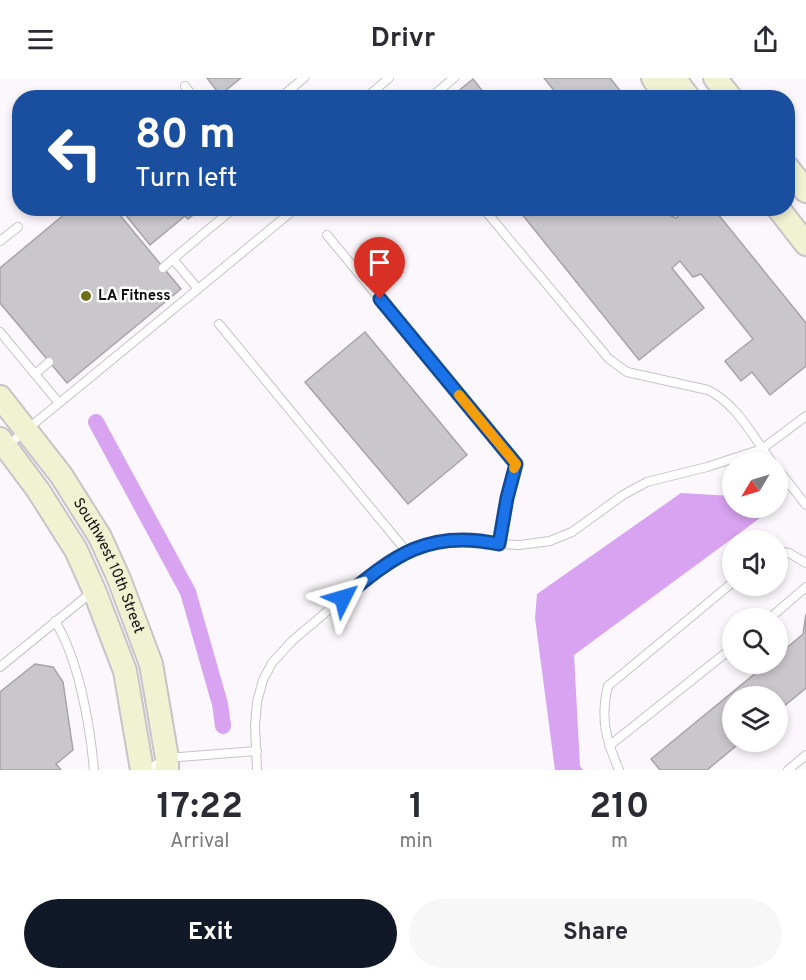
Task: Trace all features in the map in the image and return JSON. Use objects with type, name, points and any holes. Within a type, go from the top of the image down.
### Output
[{"type":"street","points":[[715,78],[725,90]]},
{"type":"street","points":[[795,177],[806,191]]},
{"type":"street","points":[[784,216],[806,244]]},
{"type":"street","name":"Southwest 10th Street","points":[[0,397],[61,475],[100,537],[119,579],[151,664],[167,764]]},
{"type":"street","name":"Southwest 10th Street","points":[[2,445],[39,490],[76,550],[94,590],[125,671],[142,770]]},
{"type":"lane","points":[[290,90],[304,78]]},
{"type":"lane","points":[[375,90],[389,78]]},
{"type":"lane","points":[[440,90],[454,78]]},
{"type":"lane","points":[[185,86],[188,90]]},
{"type":"lane","points":[[163,268],[224,216]]},
{"type":"lane","points":[[2,445],[26,430],[59,404],[198,289],[280,216]]},
{"type":"lane","points":[[490,216],[609,359],[627,372],[708,390],[720,396],[733,408],[764,452]]},
{"type":"lane","points":[[0,242],[18,227]]},
{"type":"lane","points":[[327,235],[516,464],[499,544]]},
{"type":"lane","points":[[173,259],[198,289]]},
{"type":"lane","points":[[219,324],[407,552]]},
{"type":"lane","points":[[0,332],[59,404]]},
{"type":"lane","points":[[35,374],[49,362]]},
{"type":"lane","points":[[257,770],[255,726],[257,702],[263,680],[272,663],[292,641],[377,569],[407,552],[452,539],[475,539],[520,545],[550,541],[572,532],[623,495],[647,482],[707,467],[762,449],[806,416]]},
{"type":"lane","points":[[788,482],[806,504]]},
{"type":"lane","points":[[788,553],[806,563]]},
{"type":"lane","points":[[782,608],[806,587]]},
{"type":"lane","points":[[0,667],[94,590]]},
{"type":"lane","points":[[620,770],[609,746],[603,707],[608,686],[722,591]]},
{"type":"lane","points":[[55,621],[62,633],[79,680],[94,770]]},
{"type":"lane","points":[[609,746],[722,656]]},
{"type":"lane","points":[[147,770],[167,764],[257,751]]},
{"type":"lane","points":[[788,770],[806,755]]},
{"type":"shaded area","points":[[681,493],[722,495],[722,518],[760,518],[744,530],[722,530],[722,546],[574,655],[580,766],[583,770],[555,770],[535,618],[537,594]]},
{"type":"building","points":[[207,78],[241,78],[226,90],[216,90]]},
{"type":"building","points":[[544,78],[610,78],[620,90],[554,90]]},
{"type":"building","points":[[473,79],[482,90],[460,90]]},
{"type":"building","name":"LA Fitness","points":[[62,216],[121,216],[181,289],[67,383],[0,303],[0,268]]},
{"type":"building","points":[[126,216],[185,216],[150,245]]},
{"type":"building","points":[[523,216],[672,216],[676,218],[678,216],[719,216],[806,323],[806,366],[770,395],[752,372],[741,381],[725,361],[753,339],[701,274],[693,277],[680,261],[672,268],[704,308],[639,360]]},
{"type":"building","points":[[365,332],[467,455],[408,504],[305,382]]},
{"type":"building","points":[[806,614],[806,688],[788,703],[788,686],[740,686],[755,674],[788,674],[788,647],[803,634]]},
{"type":"building","points":[[35,664],[53,667],[63,682],[73,750],[56,764],[61,770],[0,770],[0,692]]},
{"type":"building","points":[[722,701],[722,752],[729,752],[707,770],[660,770],[651,759]]},
{"type":"waterway","points":[[96,422],[188,592],[220,704],[223,726]]},
{"type":"slow traffic","points":[[459,395],[516,464],[514,468]]},
{"type":"place","name":"LA Fitness","points":[[86,296]]},
{"type":"route","points":[[343,598],[377,569],[407,552],[428,544],[452,539],[475,539],[499,544],[516,464],[380,299]]}]
